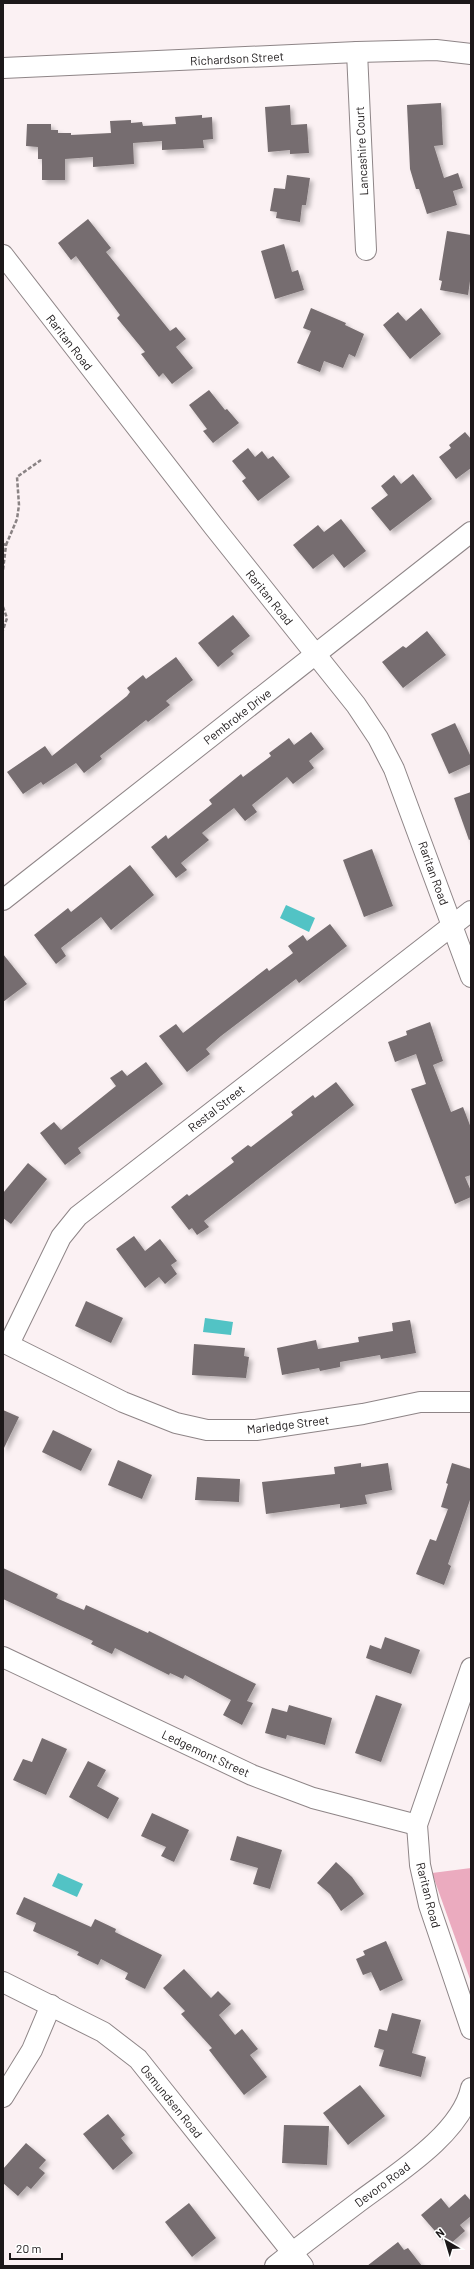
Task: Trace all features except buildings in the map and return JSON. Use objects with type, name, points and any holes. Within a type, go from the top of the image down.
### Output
[{"type":"street","name":"Richardson Street","points":[[3,68],[357,52],[436,50],[471,54]]},
{"type":"street","name":"Lancashire Court","points":[[357,52],[366,250]]},
{"type":"street","name":"Raritan Road","points":[[3,255],[209,522],[317,654],[356,705],[378,738],[394,769],[471,977]]},
{"type":"street","name":"Pembroke Drive","points":[[3,900],[471,532]]},
{"type":"street","name":"Restal Street","points":[[6,1343],[61,1237],[78,1216],[471,911]]},
{"type":"street","name":"Marledge Street","points":[[6,1343],[123,1402],[176,1423],[207,1430],[256,1430],[355,1415],[420,1402],[471,1402]]},
{"type":"street","name":"Ledgemont Street","points":[[3,1657],[252,1775],[313,1798],[417,1825]]},
{"type":"street","name":"Raritan Road","points":[[471,1668],[417,1825],[420,1865],[429,1905],[471,2029]]},
{"type":"street","name":"Osmundsen Road","points":[[3,1982],[52,2005],[103,2032],[121,2044],[138,2059],[297,2259]]},
{"type":"street","points":[[3,2097],[32,2050],[52,2005]]},
{"type":"street","name":"Devoro Road","points":[[275,2266],[297,2259],[418,2156],[448,2128],[469,2096],[471,2088]]},
{"type":"path","points":[[3,570],[5,544],[18,512],[16,477],[42,460]]},
{"type":"path","points":[[3,607],[7,618],[3,630]]},
{"type":"shaded area","points":[[471,1868],[471,1982],[432,1873]]},
{"type":"water","points":[[286,905],[315,918],[309,932],[280,918]]},
{"type":"water","points":[[205,1318],[233,1322],[231,1335],[203,1332]]},
{"type":"water","points":[[58,1873],[83,1884],[77,1897],[52,1886]]}]
